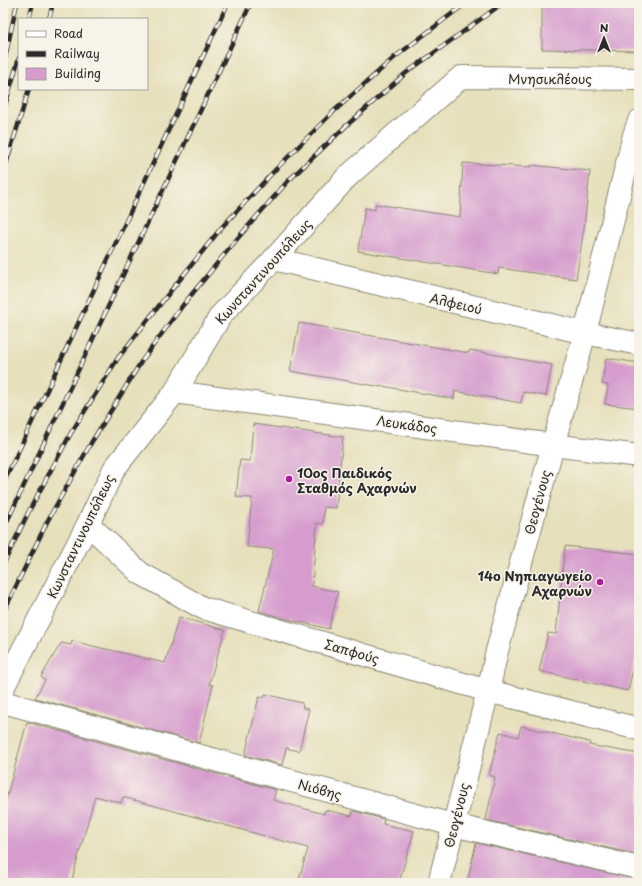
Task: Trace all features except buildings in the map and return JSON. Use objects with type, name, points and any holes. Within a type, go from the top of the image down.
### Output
[{"type":"street","name":"Μνησικλέους","points":[[461,77],[639,79]]},
{"type":"street","name":"Κωνσταντινουπόλεως","points":[[3,688],[88,524],[114,469],[175,392],[221,314],[274,259],[347,177],[461,77]]},
{"type":"street","name":"Θεογένους","points":[[439,883],[499,643],[585,333],[634,135],[639,121]]},
{"type":"street","name":"Αλφειού","points":[[274,259],[585,333],[639,344]]},
{"type":"street","name":"Λευκάδος","points":[[175,392],[639,456]]},
{"type":"street","name":"Σαπφούς","points":[[88,524],[140,572],[203,608],[488,691],[639,728]]},
{"type":"street","name":"Νιόβης","points":[[3,702],[454,825],[639,868]]},
{"type":"railway","points":[[3,67],[17,3]]},
{"type":"railway","points":[[29,18],[33,3]]},
{"type":"railway","points":[[49,18],[53,3]]},
{"type":"railway","points":[[3,484],[228,3]]},
{"type":"railway","points":[[3,530],[251,3]]},
{"type":"railway","points":[[3,565],[29,511],[71,433],[118,358],[222,227],[276,169],[333,112],[395,57],[466,3]]},
{"type":"railway","points":[[3,613],[48,520],[91,443],[141,362],[183,305],[237,239],[288,181],[346,126],[406,73],[503,3]]},
{"type":"railway","points":[[3,112],[18,61]]},
{"type":"railway","points":[[3,174],[29,90]]},
{"type":"place","name":"10ος Παιδικός Σταθμός Αχαρνών","points":[[289,479]]},
{"type":"place","name":"14ο Νηπιαγωγείο Αχαρνών","points":[[600,582]]}]
